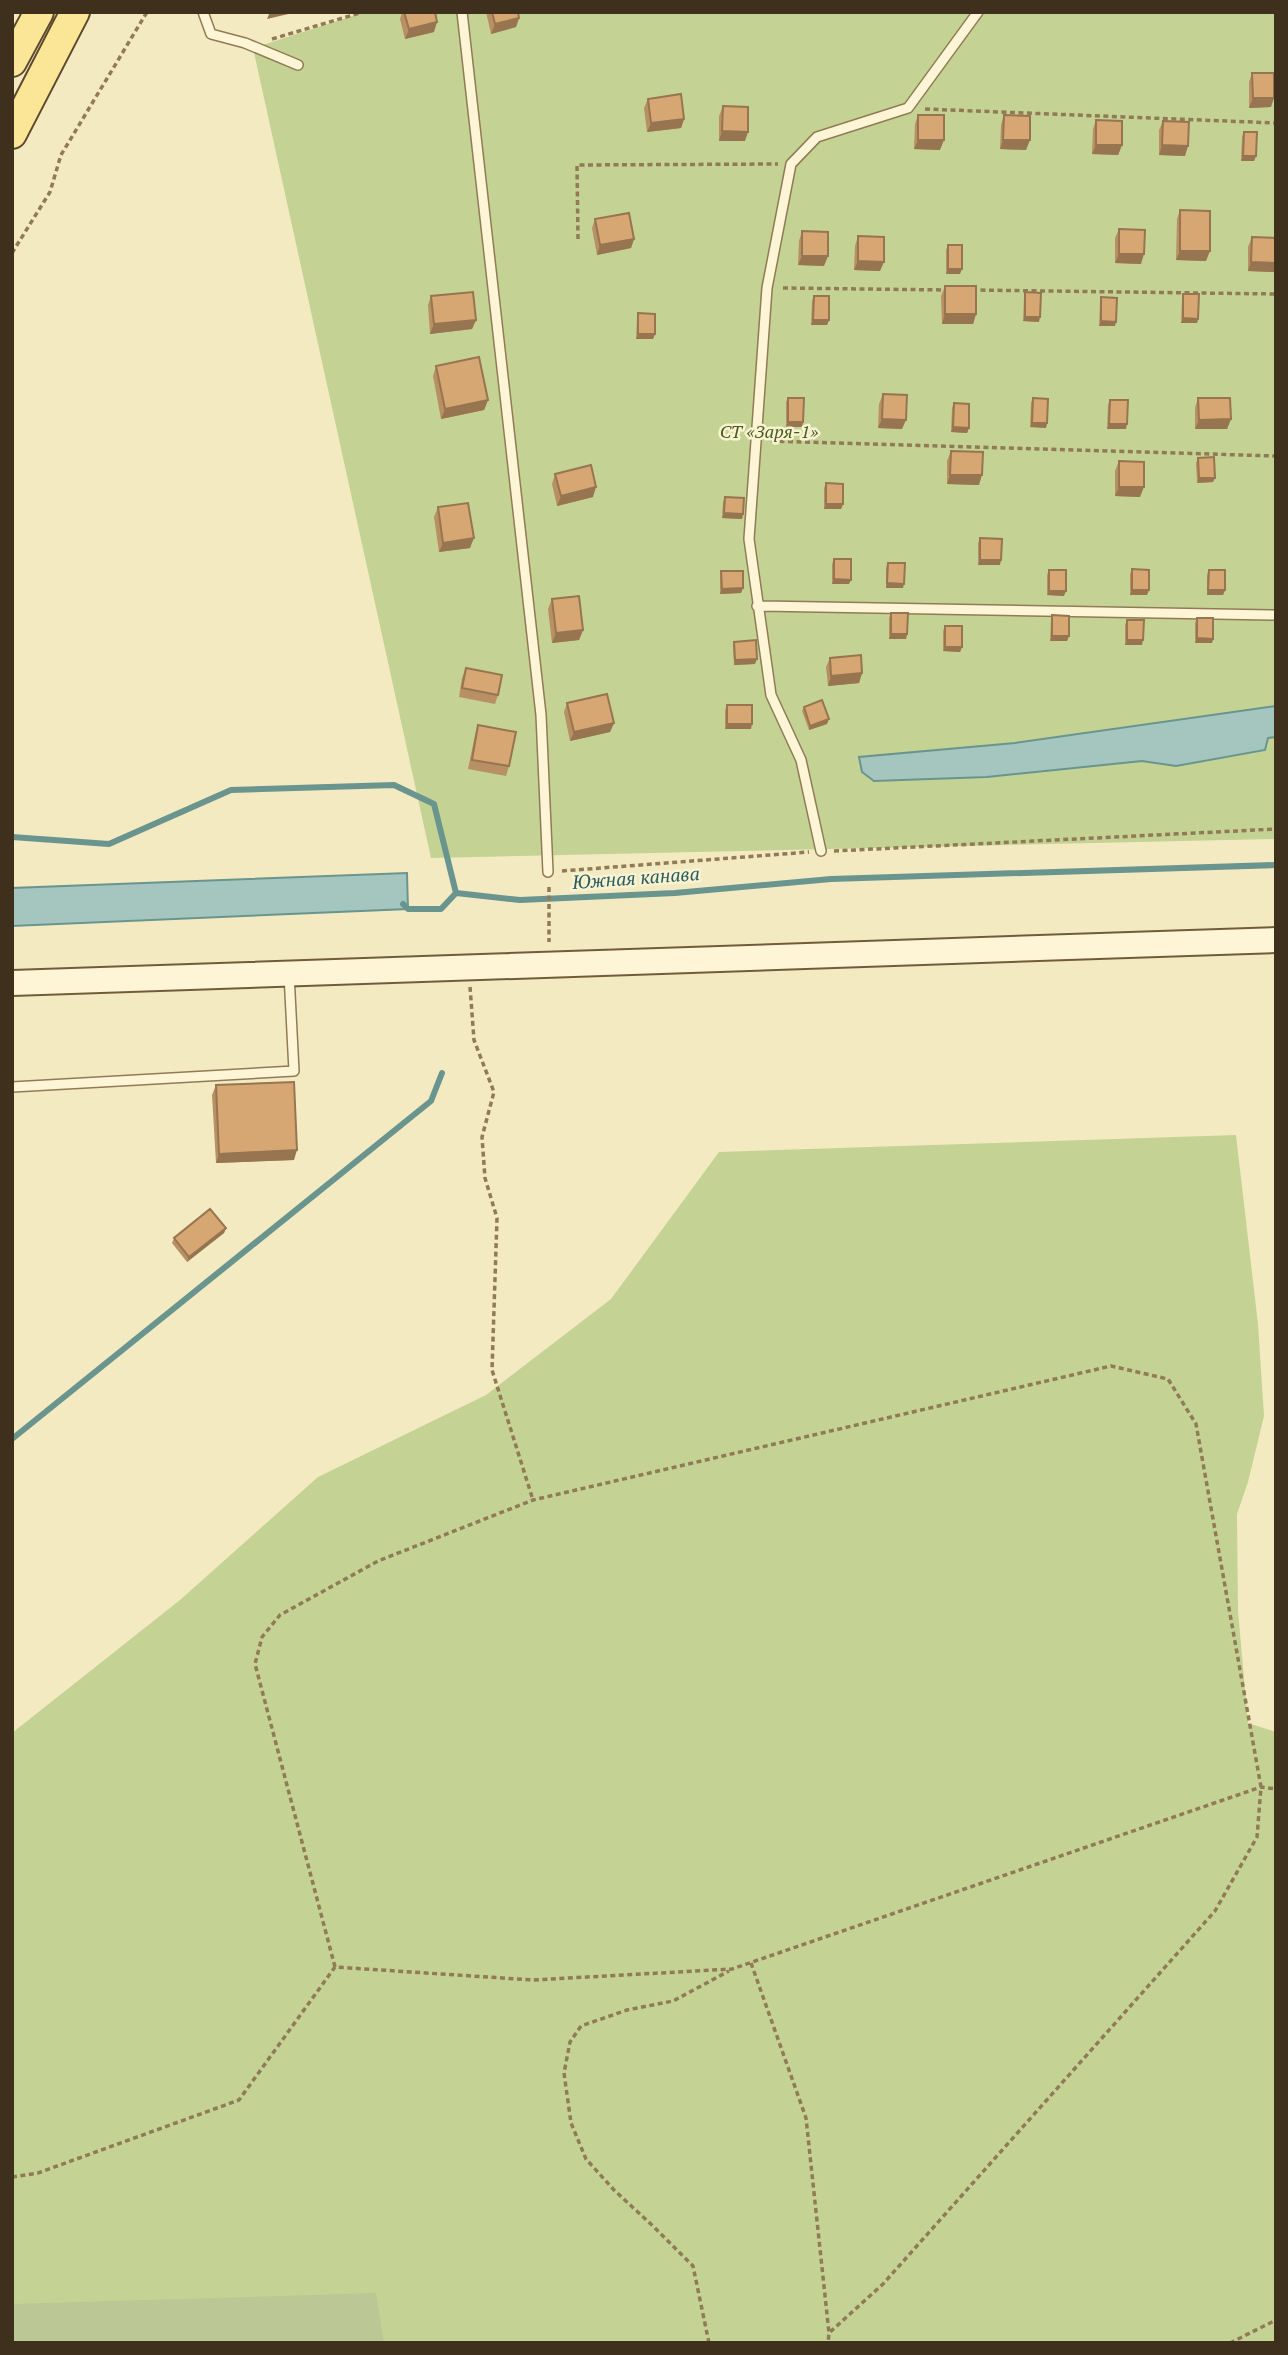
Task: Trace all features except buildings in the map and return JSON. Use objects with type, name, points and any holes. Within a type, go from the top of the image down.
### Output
[{"type":"main road","points":[[12,62],[39,12]]},
{"type":"main road","points":[[12,134],[75,12]]},
{"type":"main road","points":[[12,983],[1276,940]]},
{"type":"lane","points":[[202,12],[211,34],[250,45],[298,65]]},
{"type":"lane","points":[[462,12],[541,715],[548,872]]},
{"type":"lane","points":[[821,851],[801,760],[771,695],[749,539],[767,288],[791,164],[817,137],[908,108],[978,12]]},
{"type":"lane","points":[[757,606],[1276,615]]},
{"type":"lane","points":[[12,1087],[294,1071],[289,973]]},
{"type":"path","points":[[12,253],[50,192],[61,156],[147,12]]},
{"type":"path","points":[[250,45],[363,12]]},
{"type":"path","points":[[908,108],[1276,123]]},
{"type":"path","points":[[578,239],[577,165],[791,164]]},
{"type":"path","points":[[767,288],[1276,294]]},
{"type":"path","points":[[755,440],[1276,456]]},
{"type":"path","points":[[549,921],[548,872],[821,851],[1276,829]]},
{"type":"path","points":[[469,985],[474,1040],[494,1093],[482,1137],[485,1178],[497,1218],[492,1370],[533,1500]]},
{"type":"path","points":[[335,1967],[255,1664],[262,1637],[280,1615],[378,1561],[533,1500],[1111,1366],[1167,1379],[1196,1424],[1261,1787],[1257,1837],[1215,1911],[883,2284],[830,2333]]},
{"type":"path","points":[[709,2343],[693,2266],[614,2190],[586,2159],[571,2123],[564,2073],[570,2042],[581,2026],[627,2010],[673,2001],[732,1969],[1261,1787],[1276,1789]]},
{"type":"path","points":[[751,1963],[806,2118],[830,2333],[828,2343]]},
{"type":"path","points":[[335,1967],[533,1980],[732,1969]]},
{"type":"path","points":[[12,2176],[38,2173],[239,2100],[335,1967]]},
{"type":"path","points":[[1230,2343],[1276,2320]]},
{"type":"green space","name":"СТ «Заря-1»","points":[[365,12],[1276,12],[1276,839],[431,858],[253,48]]},
{"type":"green space","points":[[1236,1135],[1258,1324],[1264,1416],[1248,1482],[1237,1514],[1238,1611],[1248,1723],[1276,1732],[1276,2343],[12,2343],[12,1733],[180,1600],[318,1477],[486,1395],[611,1299],[719,1152]]},
{"type":"green space","points":[[376,2293],[384,2343],[12,2343],[12,2304]]},
{"type":"water","points":[[1276,706],[1276,737],[1268,738],[1265,750],[1176,766],[1142,761],[987,777],[874,781],[862,772],[859,757],[1015,743]]},
{"type":"water","points":[[407,873],[408,909],[12,926],[12,888]]},
{"type":"waterway","points":[[12,837],[109,844],[231,790],[394,785],[434,804],[456,893]]},
{"type":"waterway","name":"Южная канава","points":[[403,904],[408,909],[441,909],[456,893],[520,900],[675,893],[831,879],[1276,865]]},
{"type":"waterway","points":[[12,1439],[431,1101],[442,1073]]}]
